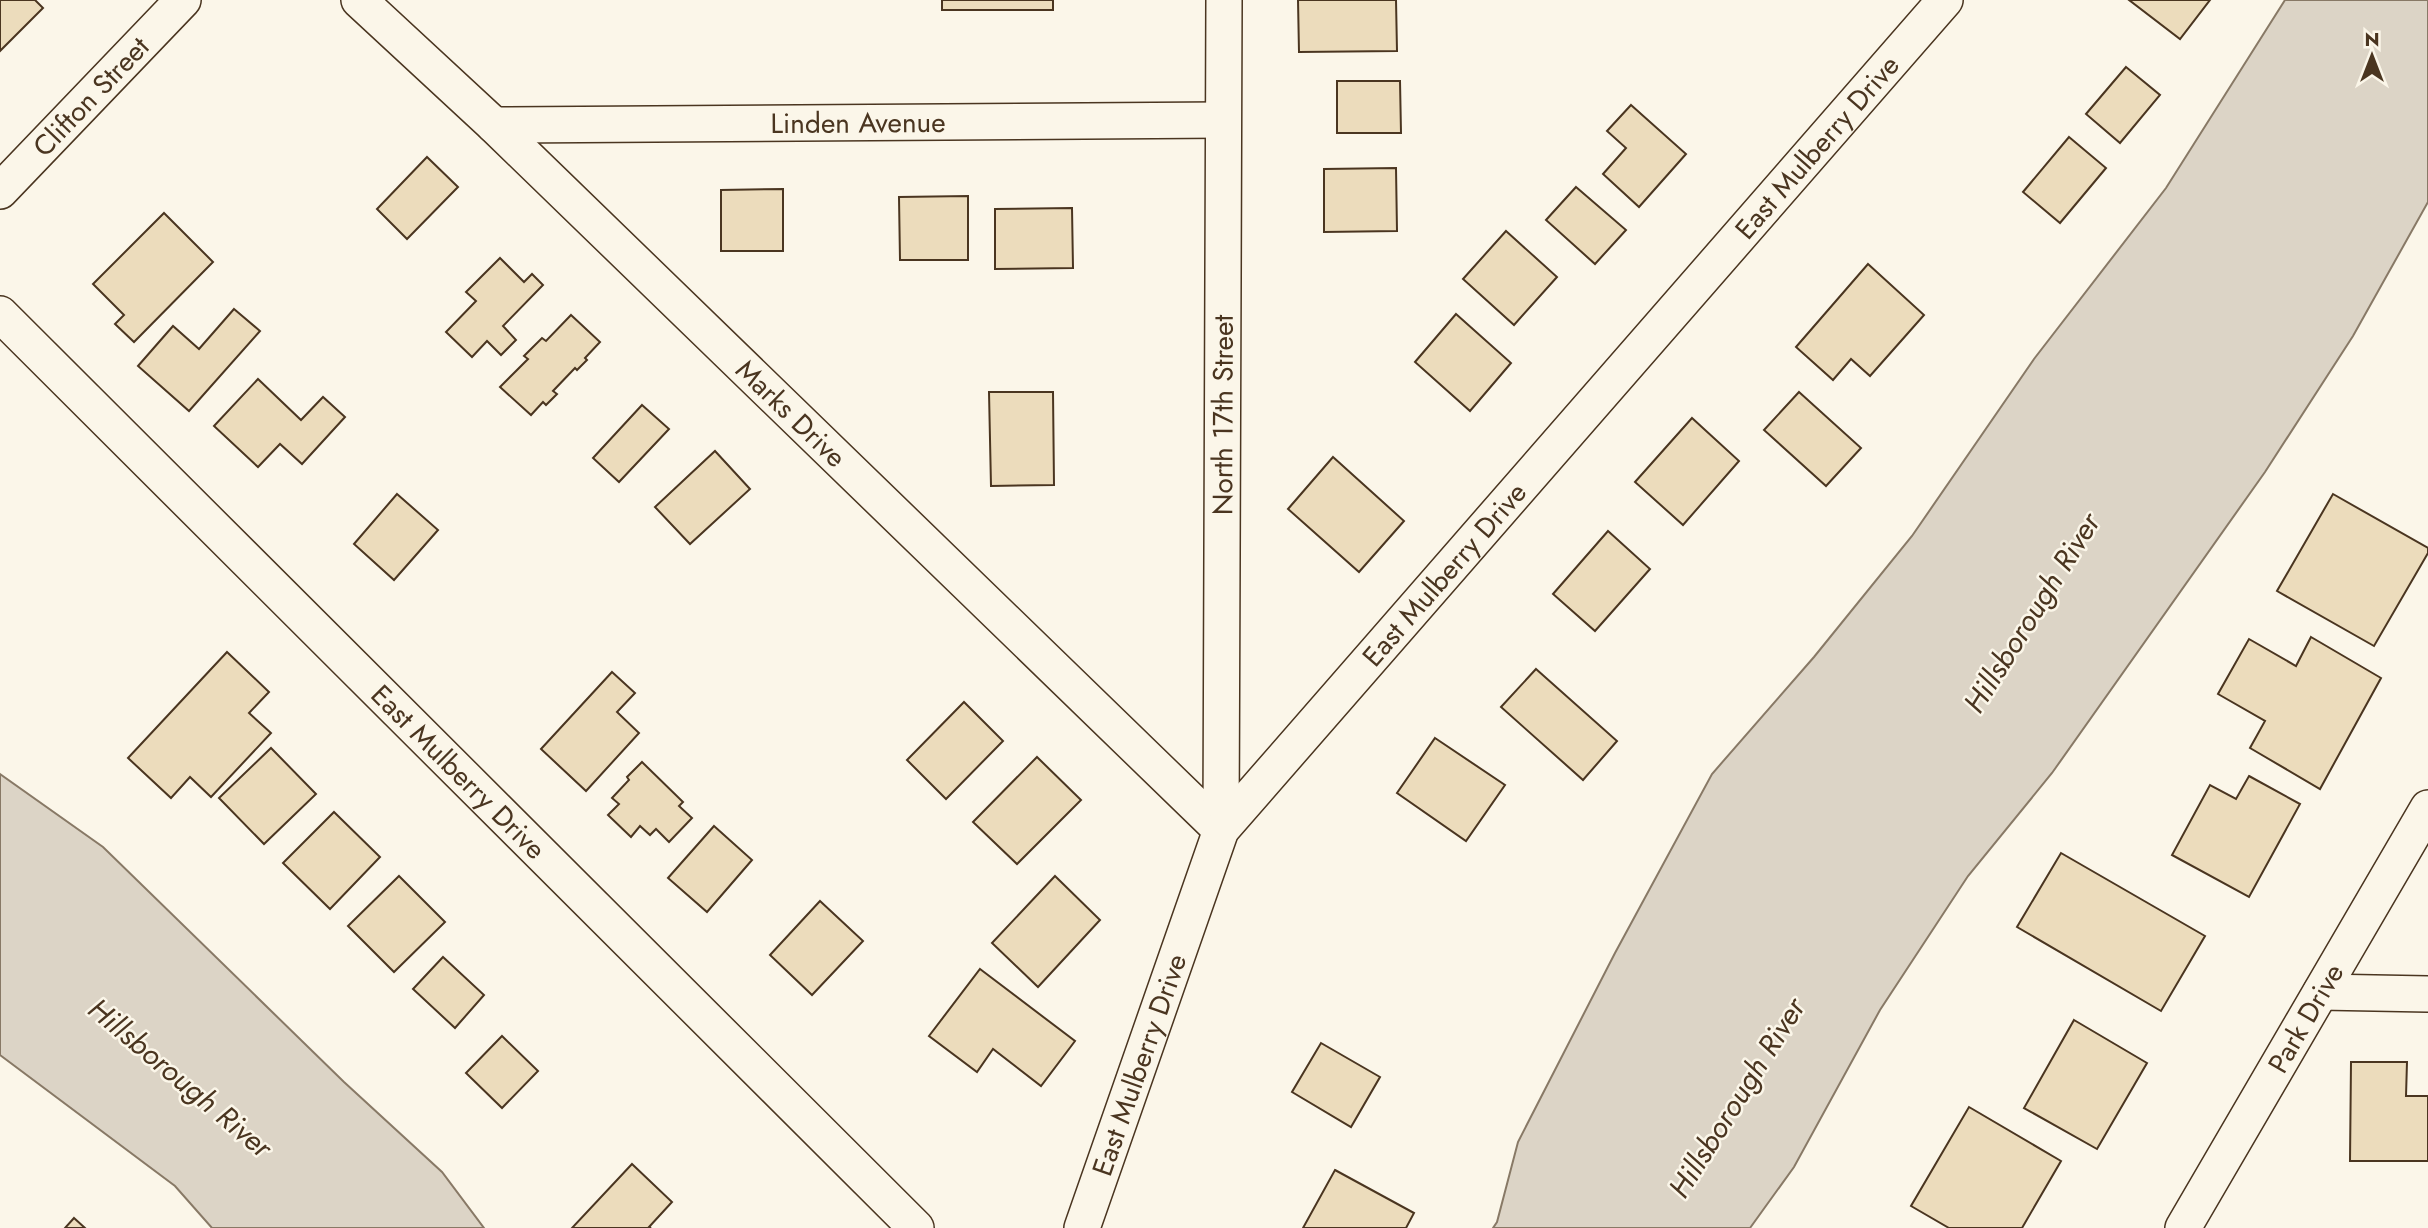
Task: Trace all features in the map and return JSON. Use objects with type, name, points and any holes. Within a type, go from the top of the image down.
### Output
[{"type":"street","name":"Clifton Street","points":[[0,191],[183,0]]},
{"type":"street","name":"Marks Drive","points":[[359,0],[494,125],[1222,830]]},
{"type":"street","name":"North 17th Street","points":[[1222,830],[1224,0]]},
{"type":"street","name":"East Mulberry Drive","points":[[1082,1228],[1222,830],[1945,0]]},
{"type":"street","name":"Linden Avenue","points":[[494,125],[1223,120]]},
{"type":"street","name":"East Mulberry Drive","points":[[0,313],[916,1228]]},
{"type":"street","name":"Park Drive","points":[[2183,1228],[2428,808]]},
{"type":"street","points":[[2321,992],[2428,995]]},
{"type":"water","name":"Hillsborough River","points":[[2285,0],[2428,0],[2428,202],[2353,336],[2265,472],[2052,773],[1968,876],[1880,1010],[1794,1167],[1750,1228],[1493,1228],[1497,1222],[1518,1142],[1615,953],[1712,774],[1814,657],[1912,536],[2034,359],[2166,188]]},
{"type":"water","name":"Hillsborough River","points":[[0,774],[103,847],[344,1082],[442,1172],[484,1228],[212,1228],[175,1186],[0,1055]]},
{"type":"building","points":[[0,0],[35,0],[43,8],[0,51]]},
{"type":"building","points":[[942,0],[1053,0],[1053,10],[942,10]]},
{"type":"building","points":[[1298,0],[1396,0],[1397,51],[1299,52]]},
{"type":"building","points":[[2129,0],[2210,0],[2180,39]]},
{"type":"building","points":[[2126,67],[2160,95],[2120,143],[2086,114]]},
{"type":"building","points":[[1337,81],[1400,81],[1401,133],[1337,133]]},
{"type":"building","points":[[1631,105],[1686,154],[1639,207],[1603,174],[1626,148],[1607,131]]},
{"type":"building","points":[[2069,137],[2106,168],[2060,223],[2023,192]]},
{"type":"building","points":[[427,157],[458,187],[407,239],[377,209]]},
{"type":"building","points":[[1396,168],[1397,231],[1324,232],[1324,169]]},
{"type":"building","points":[[1576,187],[1626,230],[1595,264],[1546,220]]},
{"type":"building","points":[[783,189],[783,251],[721,251],[721,190]]},
{"type":"building","points":[[968,196],[968,260],[900,260],[899,197]]},
{"type":"building","points":[[1072,208],[1073,268],[995,269],[995,209]]},
{"type":"building","points":[[164,213],[213,262],[134,342],[115,324],[124,315],[93,284]]},
{"type":"building","points":[[1506,231],[1557,277],[1514,325],[1463,279]]},
{"type":"building","points":[[500,258],[524,282],[532,274],[543,285],[503,326],[516,340],[501,355],[487,341],[472,357],[446,332],[476,301],[466,292]]},
{"type":"building","points":[[1868,264],[1924,315],[1870,376],[1851,359],[1833,380],[1796,347]]},
{"type":"building","points":[[234,309],[260,331],[189,411],[138,366],[173,326],[199,349]]},
{"type":"building","points":[[1456,314],[1511,363],[1470,411],[1415,362]]},
{"type":"building","points":[[571,315],[600,342],[585,358],[587,360],[577,370],[575,368],[553,391],[557,394],[546,405],[543,402],[531,415],[500,387],[528,359],[524,356],[542,338],[546,341]]},
{"type":"building","points":[[258,379],[301,420],[323,397],[345,417],[302,464],[280,444],[258,467],[214,426]]},
{"type":"building","points":[[989,392],[1053,392],[1054,485],[991,486]]},
{"type":"building","points":[[1799,392],[1861,448],[1826,486],[1764,430]]},
{"type":"building","points":[[642,405],[669,429],[619,482],[593,458]]},
{"type":"building","points":[[1692,418],[1739,461],[1683,525],[1635,482]]},
{"type":"building","points":[[715,451],[750,489],[690,544],[655,507]]},
{"type":"building","points":[[1333,457],[1404,521],[1359,572],[1288,509]]},
{"type":"building","points":[[397,494],[438,530],[394,580],[354,544]]},
{"type":"building","points":[[2333,494],[2428,548],[2428,553],[2374,646],[2277,591]]},
{"type":"building","points":[[1608,531],[1650,569],[1595,631],[1553,594]]},
{"type":"building","points":[[2311,637],[2381,678],[2320,789],[2250,748],[2265,721],[2218,694],[2249,639],[2296,666]]},
{"type":"building","points":[[227,652],[269,692],[249,713],[271,733],[211,797],[190,777],[171,798],[128,758]]},
{"type":"building","points":[[1536,669],[1617,741],[1583,780],[1501,707]]},
{"type":"building","points":[[612,672],[635,693],[617,712],[639,733],[586,791],[541,749]]},
{"type":"building","points":[[964,702],[1003,741],[946,799],[907,760]]},
{"type":"building","points":[[1435,738],[1505,785],[1466,841],[1397,793]]},
{"type":"building","points":[[271,748],[316,794],[264,844],[219,798]]},
{"type":"building","points":[[1037,757],[1081,800],[1017,864],[973,822]]},
{"type":"building","points":[[642,762],[683,802],[679,806],[692,818],[669,842],[656,829],[650,835],[640,826],[631,837],[608,815],[619,804],[612,798]]},
{"type":"building","points":[[2249,776],[2300,804],[2249,897],[2172,855],[2210,785],[2236,799]]},
{"type":"building","points":[[334,812],[380,857],[330,909],[283,863]]},
{"type":"building","points":[[714,826],[752,860],[707,912],[668,878]]},
{"type":"building","points":[[2061,853],[2205,936],[2161,1011],[2017,927]]},
{"type":"building","points":[[399,876],[445,922],[394,972],[348,926]]},
{"type":"building","points":[[1055,876],[1100,920],[1038,987],[992,943]]},
{"type":"building","points":[[820,901],[863,941],[812,995],[770,955]]},
{"type":"building","points":[[443,957],[484,995],[455,1028],[413,989]]},
{"type":"building","points":[[980,969],[1075,1041],[1041,1086],[993,1049],[977,1072],[929,1036]]},
{"type":"building","points":[[2074,1020],[2147,1063],[2097,1149],[2024,1108]]},
{"type":"building","points":[[502,1036],[538,1071],[502,1108],[466,1073]]},
{"type":"building","points":[[1321,1043],[1380,1077],[1351,1127],[1292,1092]]},
{"type":"building","points":[[2351,1062],[2407,1062],[2406,1096],[2428,1096],[2428,1161],[2350,1161]]},
{"type":"building","points":[[1969,1107],[2061,1161],[2022,1228],[1949,1228],[1911,1206]]},
{"type":"building","points":[[632,1164],[672,1202],[649,1227],[651,1228],[572,1228]]},
{"type":"building","points":[[1335,1170],[1414,1213],[1406,1228],[1303,1228]]},
{"type":"building","points":[[74,1218],[85,1228],[65,1228]]}]
